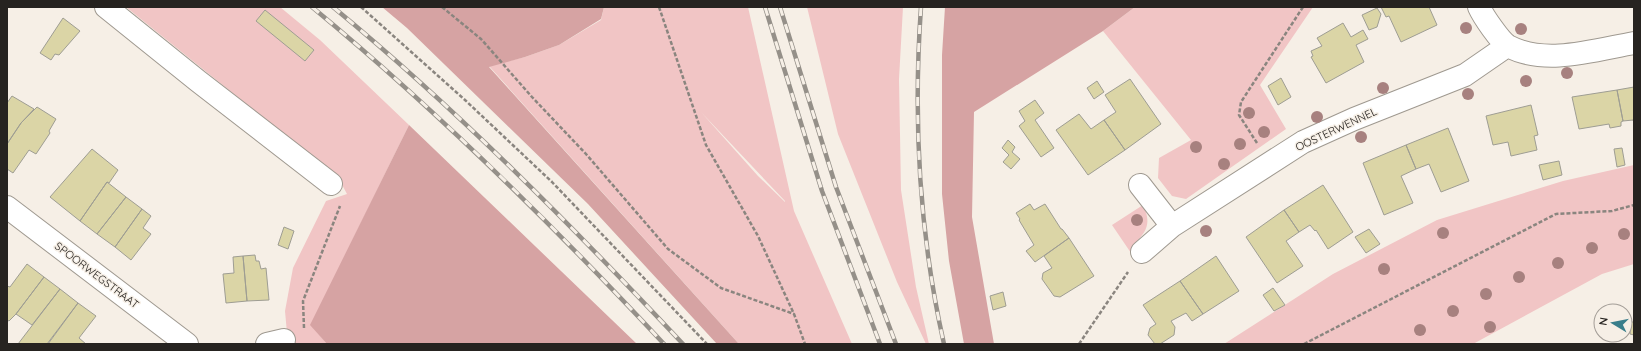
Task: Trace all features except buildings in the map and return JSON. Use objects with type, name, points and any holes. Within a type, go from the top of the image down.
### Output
[{"type":"street","points":[[106,7],[198,81],[331,184]]},
{"type":"street","points":[[1479,7],[1484,17],[1507,46],[1531,54],[1558,56],[1634,43]]},
{"type":"street","name":"OOSTERWENNEL","points":[[1142,252],[1172,226],[1303,142],[1354,119],[1465,75],[1507,46]]},
{"type":"street","points":[[1140,185],[1172,226]]},
{"type":"street","name":"SPOORWEGSTRAAT","points":[[7,207],[187,344]]},
{"type":"path","points":[[361,7],[465,100],[552,182],[707,344]]},
{"type":"path","points":[[442,7],[481,39],[532,97],[586,154],[668,249],[721,288],[794,314]]},
{"type":"path","points":[[659,7],[706,145],[758,236],[794,314],[805,344]]},
{"type":"path","points":[[1258,144],[1240,115],[1241,102],[1303,7]]},
{"type":"path","points":[[305,332],[303,301],[342,201],[331,184]]},
{"type":"path","points":[[1304,344],[1556,214],[1612,211],[1634,205]]},
{"type":"path","points":[[1079,344],[1142,252]]},
{"type":"shaded area","points":[[126,7],[280,7],[320,40],[409,125],[311,325],[327,344],[288,344],[285,311],[293,268],[326,201],[347,194],[339,179]]},
{"type":"shaded area","points":[[382,7],[604,7],[601,19],[559,45],[525,57],[489,67],[739,344],[717,344],[588,204],[407,28]]},
{"type":"shaded area","points":[[604,7],[748,7],[794,211],[852,344],[739,344],[489,66],[525,57],[559,45],[601,20]],"holes":[[[701,112],[785,201],[758,176]]]},
{"type":"shaded area","points":[[807,7],[903,7],[899,79],[901,190],[916,287],[929,344],[926,344],[897,282],[838,134]]},
{"type":"shaded area","points":[[945,7],[1135,7],[1103,31],[974,112],[972,217],[994,344],[964,344],[949,261],[942,194],[942,55]]},
{"type":"shaded area","points":[[1135,7],[1313,7],[1260,85],[1286,129],[1186,199],[1172,196],[1158,178],[1159,158],[1191,140],[1103,31]]},
{"type":"shaded area","points":[[409,125],[637,344],[327,344],[310,325]]},
{"type":"shaded area","points":[[1634,165],[1634,264],[1602,274],[1473,344],[1224,344],[1333,274],[1437,220],[1563,181]]},
{"type":"shaded area","points":[[1143,205],[1147,216],[1147,226],[1143,234],[1135,243],[1138,246],[1131,253],[1112,225]]},
{"type":"railway","points":[[312,7],[405,87],[494,170],[580,256],[664,344]]},
{"type":"railway","points":[[333,7],[425,87],[513,170],[599,256],[683,344]]},
{"type":"railway","points":[[765,7],[822,191],[880,344]]},
{"type":"railway","points":[[780,7],[836,187],[896,344]]},
{"type":"railway","points":[[921,7],[918,92],[920,176],[929,260],[944,344]]}]
